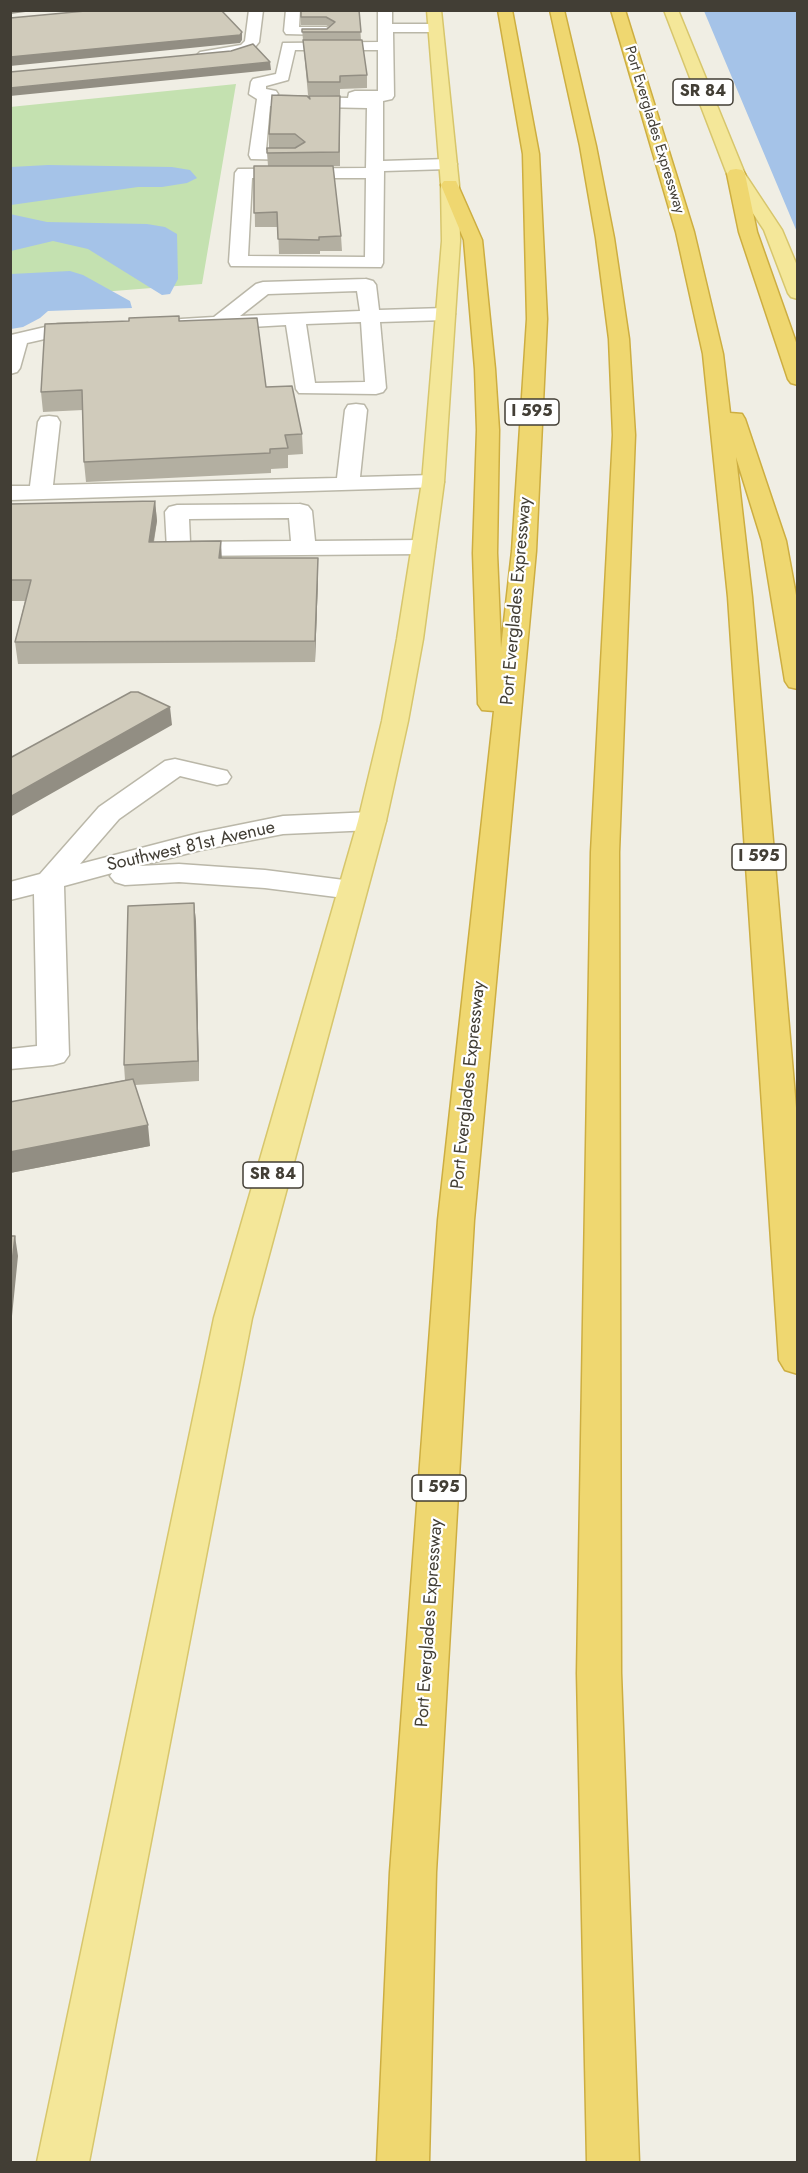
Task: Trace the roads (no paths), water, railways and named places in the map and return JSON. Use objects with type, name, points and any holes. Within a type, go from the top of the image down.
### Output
[{"type":"highway","name":"Port Everglades Expressway","points":[[403,2163],[413,1872],[456,1220],[524,551],[537,319],[531,154],[505,10]]},
{"type":"highway","points":[[557,10],[588,146],[605,238],[619,339],[624,435],[605,852],[599,1673],[613,2163]]},
{"type":"highway","name":"Port Everglades Expressway","points":[[618,10],[685,232],[713,354],[740,597],[798,1360]]},
{"type":"highway","points":[[736,174],[748,232],[798,379]]},
{"type":"highway","points":[[449,175],[473,240],[485,369],[488,430],[485,553],[496,814]]},
{"type":"highway","points":[[713,354],[774,541],[798,681]]},
{"type":"main road","name":"SR 84","points":[[63,2163],[233,1318],[372,821],[397,709],[433,482],[451,241],[449,175],[434,10]]},
{"type":"main road","name":"SR 84","points":[[671,10],[736,174],[773,230],[798,293]]},
{"type":"street","points":[[185,57],[246,49],[252,42],[256,10]]},
{"type":"street","points":[[293,10],[291,31],[385,35]]},
{"type":"street","points":[[316,154],[257,155],[263,101],[386,96],[385,10]]},
{"type":"street","points":[[435,28],[288,46],[283,77],[259,82],[257,94],[377,103],[372,161],[374,263],[238,262],[244,173],[372,161],[449,175]]},
{"type":"street","points":[[219,323],[263,288],[366,285],[376,388],[306,389],[295,320]]},
{"type":"street","points":[[162,326],[370,316],[445,315]]},
{"type":"street","points":[[11,367],[18,339],[58,330],[104,328]]},
{"type":"street","points":[[348,484],[356,410]]},
{"type":"street","points":[[41,492],[49,422]]},
{"type":"street","points":[[10,493],[433,482]]},
{"type":"street","points":[[153,513],[300,511],[304,548]]},
{"type":"street","points":[[177,512],[179,549],[423,547]]},
{"type":"street","points":[[10,514],[58,513]]},
{"type":"street","points":[[10,1059],[53,1055],[49,882],[109,813],[175,767],[217,777]]},
{"type":"street","name":"Southwest 81st Avenue","points":[[10,891],[199,842],[272,827],[372,821]]},
{"type":"street","name":"Southwest 81st Avenue","points":[[49,882],[179,873],[266,879],[352,890]]},
{"type":"water","points":[[704,11],[797,11],[797,232]]},
{"type":"water","points":[[48,165],[172,167],[190,170],[197,178],[187,183],[162,187],[138,187],[11,205],[11,167]]},
{"type":"water","points":[[10,214],[47,222],[147,224],[165,227],[177,234],[178,279],[170,294],[162,295],[88,249],[53,241],[11,251]]},
{"type":"water","points":[[70,271],[83,275],[130,301],[132,308],[48,311],[23,327],[11,329],[11,274]]}]
